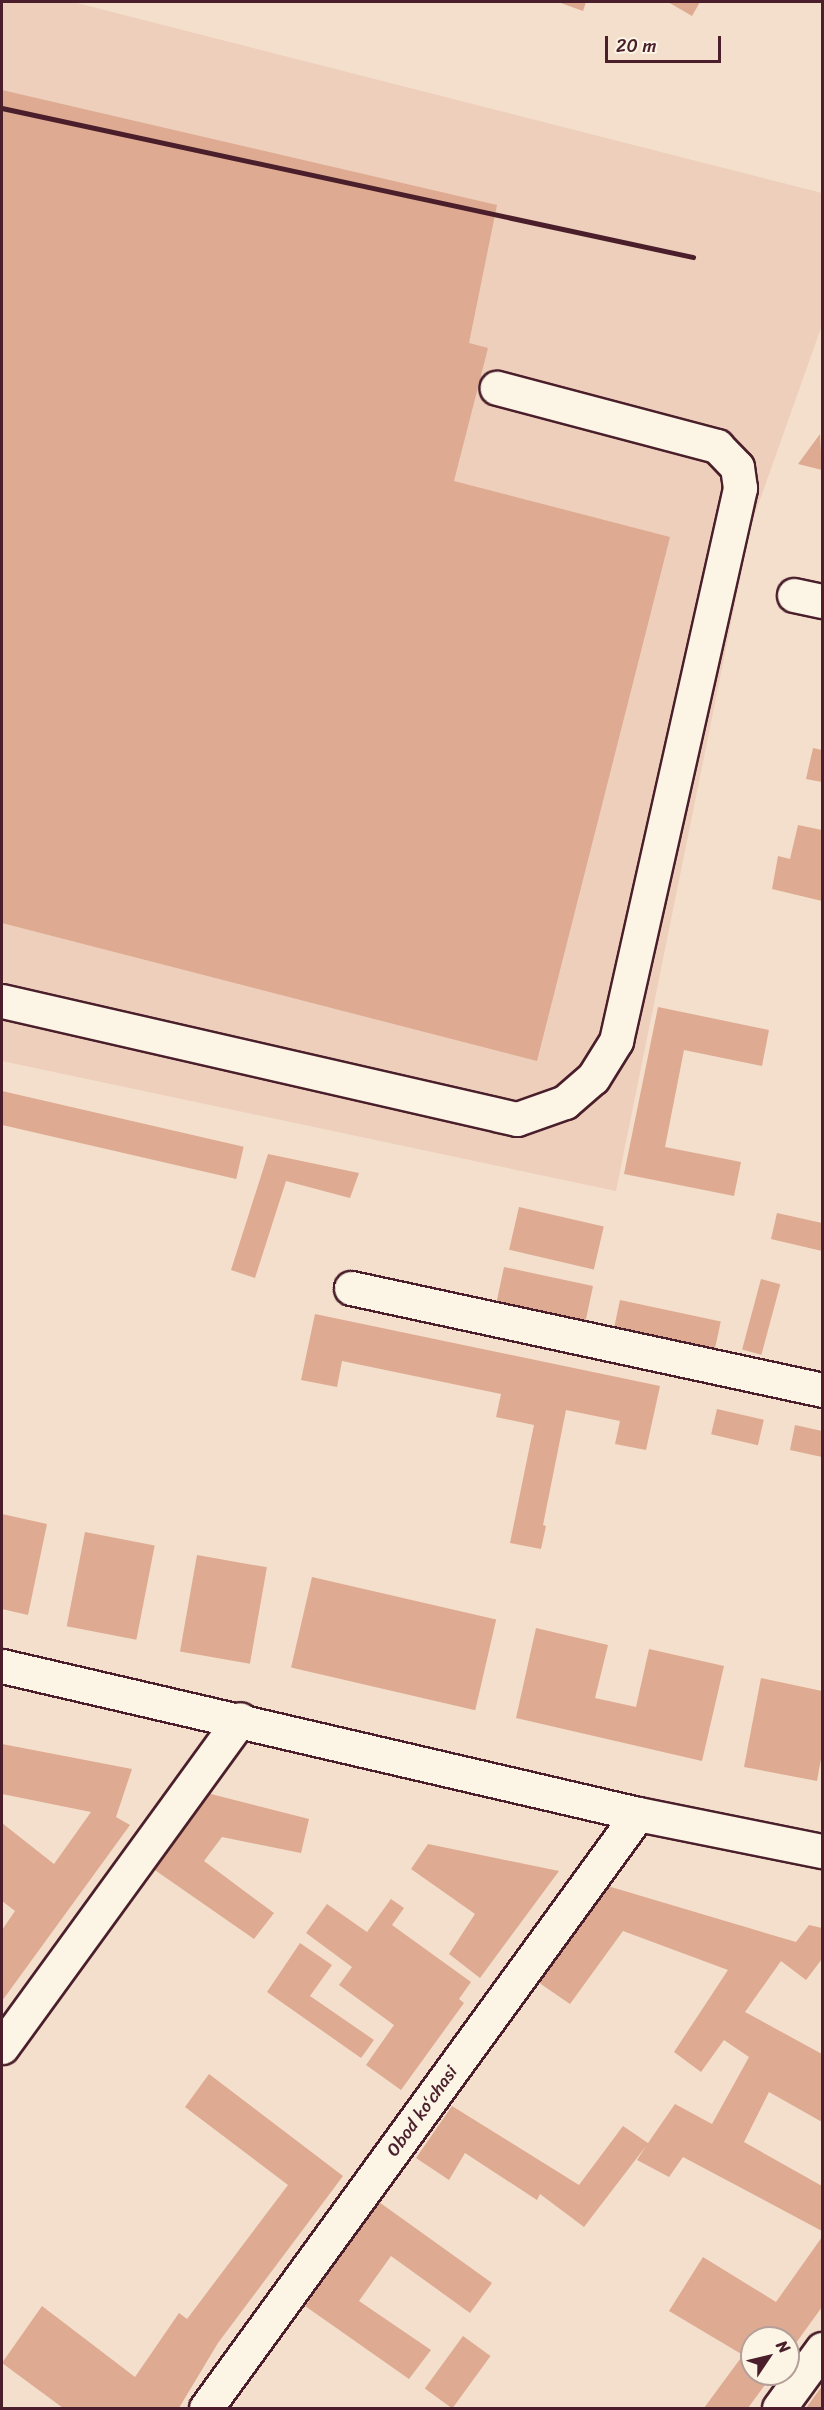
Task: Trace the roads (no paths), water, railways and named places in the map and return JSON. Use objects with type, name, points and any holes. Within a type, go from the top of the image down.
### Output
[{"type":"street","points":[[2,1001],[517,1119],[565,1102],[593,1078],[616,1041],[740,488],[737,467],[717,446],[497,388]]},
{"type":"street","points":[[351,1288],[822,1390]]},
{"type":"street","points":[[2,1666],[240,1719],[638,1814],[822,1851]]},
{"type":"street","points":[[2,2047],[240,1719]]},
{"type":"street","name":"Obod koʻchasi","points":[[206,2409],[638,1814]]},
{"type":"street","points":[[779,2409],[822,2349]]},
{"type":"railway","points":[[2,108],[693,257]]}]
